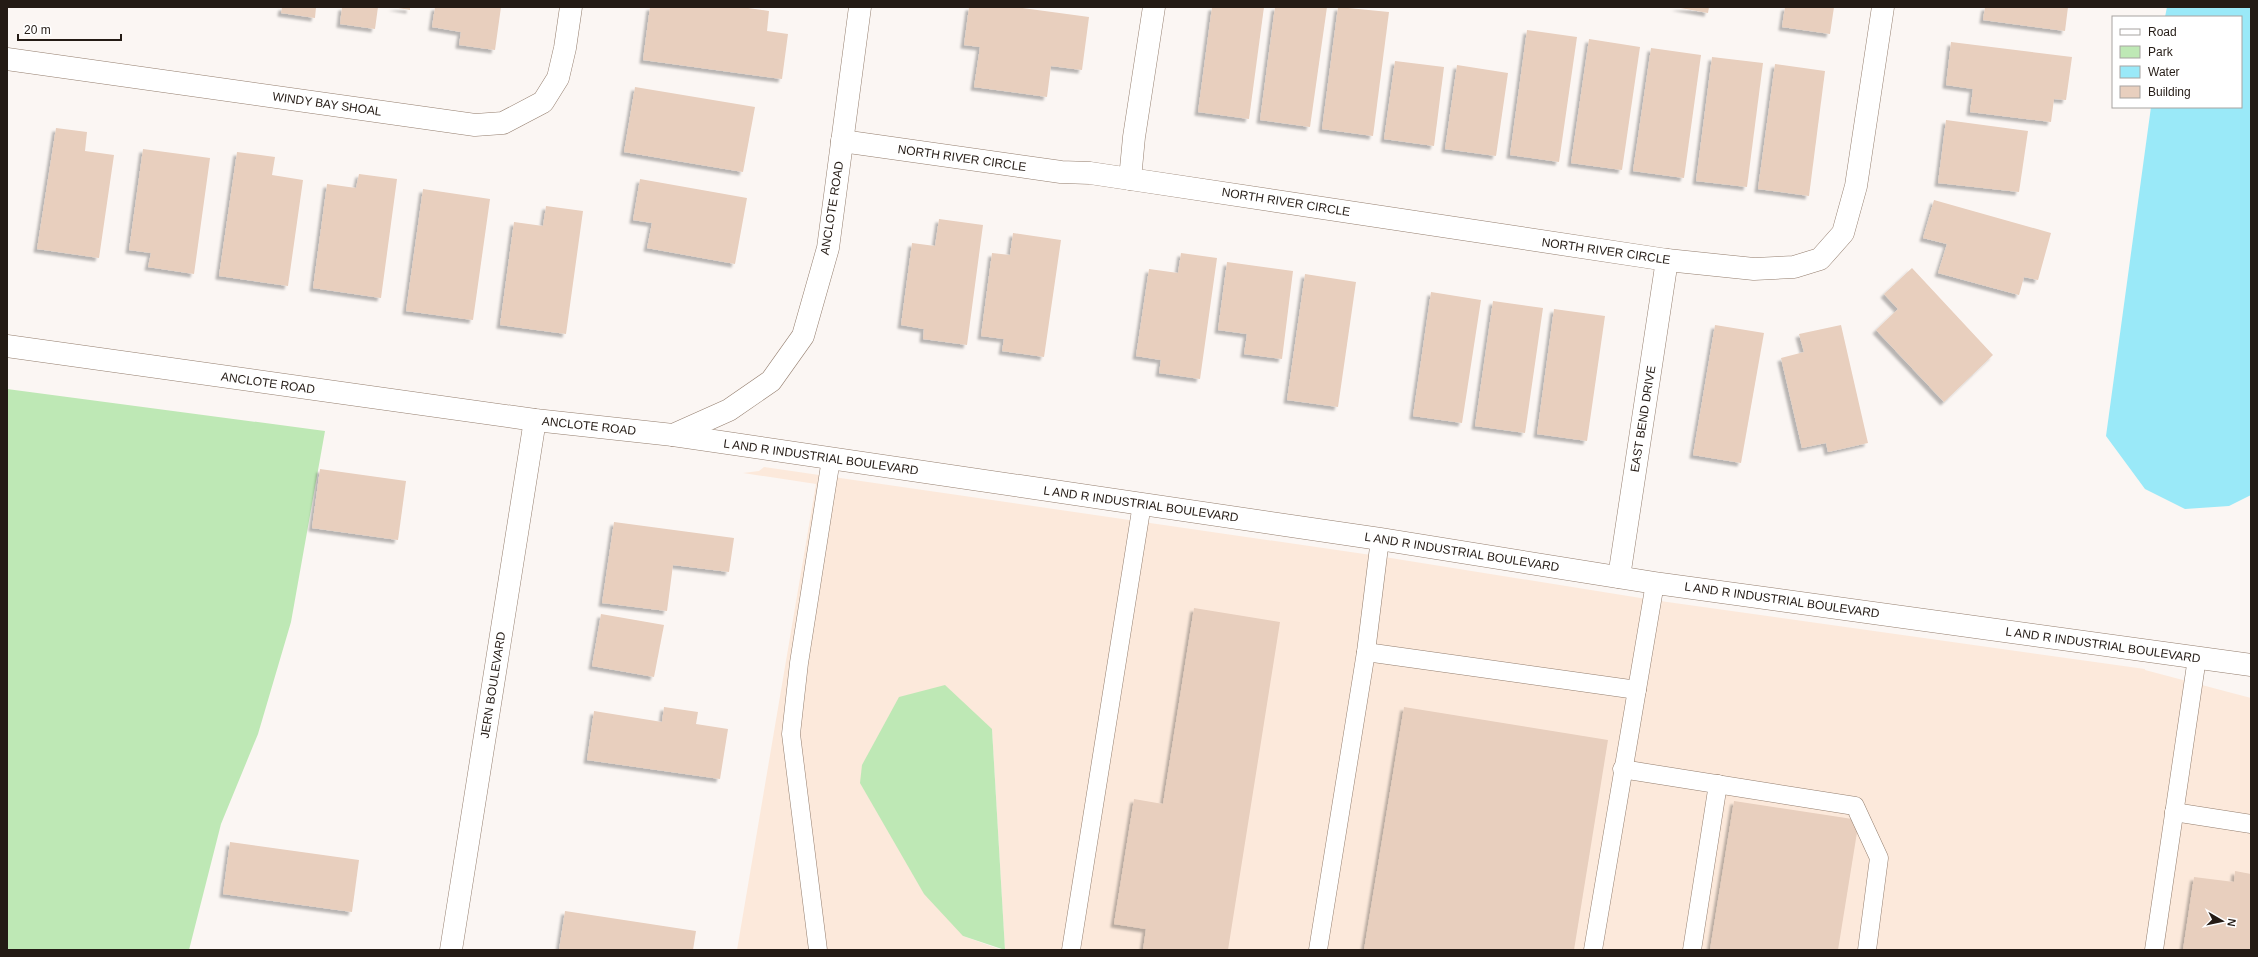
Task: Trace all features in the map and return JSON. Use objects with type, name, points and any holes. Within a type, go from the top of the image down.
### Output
[{"type":"street","name":"WINDY BAY SHOAL","points":[[7,59],[475,124],[503,123],[543,102],[558,78],[565,48],[571,7]]},
{"type":"street","name":"ANCLOTE ROAD","points":[[7,346],[535,420],[673,435],[728,410],[771,381],[803,336],[828,248],[860,7]]},
{"type":"street","points":[[1130,179],[1134,137],[1154,7]]},
{"type":"street","name":"NORTH RIVER CIRCLE","points":[[842,141],[1060,172],[1090,173],[1667,260],[1754,269],[1794,267],[1820,259],[1842,233],[1856,186],[1883,7]]},
{"type":"street","name":"EAST BEND DRIVE","points":[[1619,577],[1667,260]]},
{"type":"street","name":"JERN BOULEVARD","points":[[451,950],[535,420]]},
{"type":"street","name":"L AND R INDUSTRIAL BOULEVARD","points":[[673,435],[1380,539],[1655,583],[2251,666]]},
{"type":"lane","points":[[818,950],[791,734],[799,663],[831,458]]},
{"type":"lane","points":[[1071,950],[1142,504]]},
{"type":"lane","points":[[1318,950],[1366,652],[1380,539]]},
{"type":"lane","points":[[1593,950],[1622,769],[1655,583]]},
{"type":"lane","points":[[1366,652],[1637,690]]},
{"type":"lane","points":[[2154,950],[2197,658]]},
{"type":"lane","points":[[1622,769],[1855,806],[1879,858],[1867,950]]},
{"type":"lane","points":[[1692,950],[1718,784]]},
{"type":"lane","points":[[2174,812],[2251,824]]},
{"type":"shaded area","points":[[764,467],[1378,556],[1653,600],[2145,669],[2251,698],[2251,950],[1005,950],[992,729],[963,936],[1002,950],[737,950],[816,484],[743,473],[759,471]]},
{"type":"green space","points":[[7,389],[325,431],[291,622],[258,734],[221,824],[189,950],[7,950]]},
{"type":"green space","points":[[945,685],[992,729],[1005,950],[963,936],[924,894],[860,783],[862,765],[899,697]]},
{"type":"water","points":[[2167,7],[2251,7],[2251,495],[2229,506],[2185,509],[2145,489],[2106,436],[2151,108],[2242,108],[2242,16],[2165,16]]},
{"type":"building","points":[[282,7],[316,7],[315,18],[281,13]]},
{"type":"building","points":[[342,7],[378,7],[375,29],[340,24]]},
{"type":"building","points":[[392,7],[410,7],[410,10]]},
{"type":"building","points":[[435,7],[501,7],[495,50],[459,45],[461,32],[432,27]]},
{"type":"building","points":[[650,7],[741,7],[769,11],[767,31],[788,34],[782,79],[643,60]]},
{"type":"building","points":[[969,7],[1015,7],[1089,17],[1082,70],[1051,66],[1047,97],[974,87],[980,47],[964,45]]},
{"type":"building","points":[[1212,7],[1264,7],[1249,119],[1198,112]]},
{"type":"building","points":[[1275,7],[1327,7],[1310,127],[1260,120]]},
{"type":"building","points":[[1338,7],[1389,12],[1373,136],[1322,129]]},
{"type":"building","points":[[1675,7],[1709,7],[1708,13]]},
{"type":"building","points":[[1785,7],[1834,7],[1830,34],[1782,27]]},
{"type":"building","points":[[1985,7],[2068,7],[2065,31],[1983,20]]},
{"type":"building","points":[[1527,30],[1577,37],[1559,162],[1510,155]]},
{"type":"building","points":[[1589,39],[1640,47],[1622,170],[1571,163]]},
{"type":"building","points":[[1951,42],[2072,57],[2066,100],[2054,99],[2051,122],[1970,112],[1973,89],[1946,85]]},
{"type":"building","points":[[1651,48],[1701,55],[1684,178],[1633,171]]},
{"type":"building","points":[[1712,57],[1763,63],[1747,187],[1696,181]]},
{"type":"building","points":[[1395,61],[1444,67],[1434,146],[1384,139]]},
{"type":"building","points":[[1775,64],[1825,71],[1809,196],[1758,189]]},
{"type":"building","points":[[1457,65],[1508,73],[1496,156],[1445,149]]},
{"type":"building","points":[[635,87],[755,107],[743,172],[624,152]]},
{"type":"building","points":[[1946,120],[2028,131],[2019,192],[1938,183]]},
{"type":"building","points":[[56,128],[87,132],[85,151],[114,155],[99,258],[37,249]]},
{"type":"building","points":[[143,149],[210,158],[194,274],[148,267],[151,253],[129,250]]},
{"type":"building","points":[[237,152],[275,157],[272,175],[303,180],[288,286],[219,276]]},
{"type":"building","points":[[359,174],[397,179],[381,298],[313,288],[327,184],[356,188]]},
{"type":"building","points":[[640,179],[747,198],[735,264],[647,248],[652,223],[633,220]]},
{"type":"building","points":[[423,189],[490,199],[473,320],[406,311]]},
{"type":"building","points":[[1934,200],[2051,233],[2038,280],[2024,277],[2019,295],[1938,273],[1947,244],[1923,238]]},
{"type":"building","points":[[546,206],[583,211],[566,334],[500,325],[514,222],[543,226]]},
{"type":"building","points":[[939,219],[983,225],[967,345],[923,339],[924,329],[901,325],[912,243],[935,246]]},
{"type":"building","points":[[1013,233],[1061,240],[1044,357],[1002,351],[1004,339],[981,336],[992,253],[1010,255]]},
{"type":"building","points":[[1181,253],[1217,258],[1200,379],[1159,373],[1161,360],[1136,356],[1149,269],[1178,273]]},
{"type":"building","points":[[1227,262],[1293,271],[1282,359],[1244,354],[1247,334],[1218,330]]},
{"type":"building","points":[[1912,268],[1993,355],[1944,402],[1876,330],[1898,309],[1884,294]]},
{"type":"building","points":[[1305,274],[1356,282],[1338,407],[1287,400]]},
{"type":"building","points":[[1431,292],[1481,300],[1462,423],[1413,416]]},
{"type":"building","points":[[1493,301],[1543,308],[1525,433],[1475,426]]},
{"type":"building","points":[[1554,309],[1605,316],[1587,441],[1537,434]]},
{"type":"building","points":[[1715,325],[1764,333],[1741,463],[1693,455]]},
{"type":"building","points":[[1841,325],[1868,443],[1828,452],[1826,443],[1802,448],[1781,358],[1804,352],[1799,334]]},
{"type":"building","points":[[320,469],[406,481],[398,540],[312,528]]},
{"type":"building","points":[[614,522],[734,538],[729,572],[673,565],[667,611],[602,603]]},
{"type":"building","points":[[1194,608],[1280,622],[1228,950],[1143,950],[1146,929],[1114,924],[1134,799],[1163,804]]},
{"type":"building","points":[[601,614],[664,625],[654,677],[592,666]]},
{"type":"building","points":[[664,707],[698,712],[696,724],[728,729],[720,779],[587,760],[594,711],[662,722]]},
{"type":"building","points":[[1404,707],[1608,740],[1574,950],[1364,950]]},
{"type":"building","points":[[1734,801],[1859,820],[1838,950],[1710,950]]},
{"type":"building","points":[[230,842],[359,860],[352,912],[223,894]]},
{"type":"building","points":[[2235,871],[2251,874],[2251,950],[2183,950],[2194,877],[2234,882]]},
{"type":"building","points":[[565,911],[696,931],[693,950],[559,950]]}]
